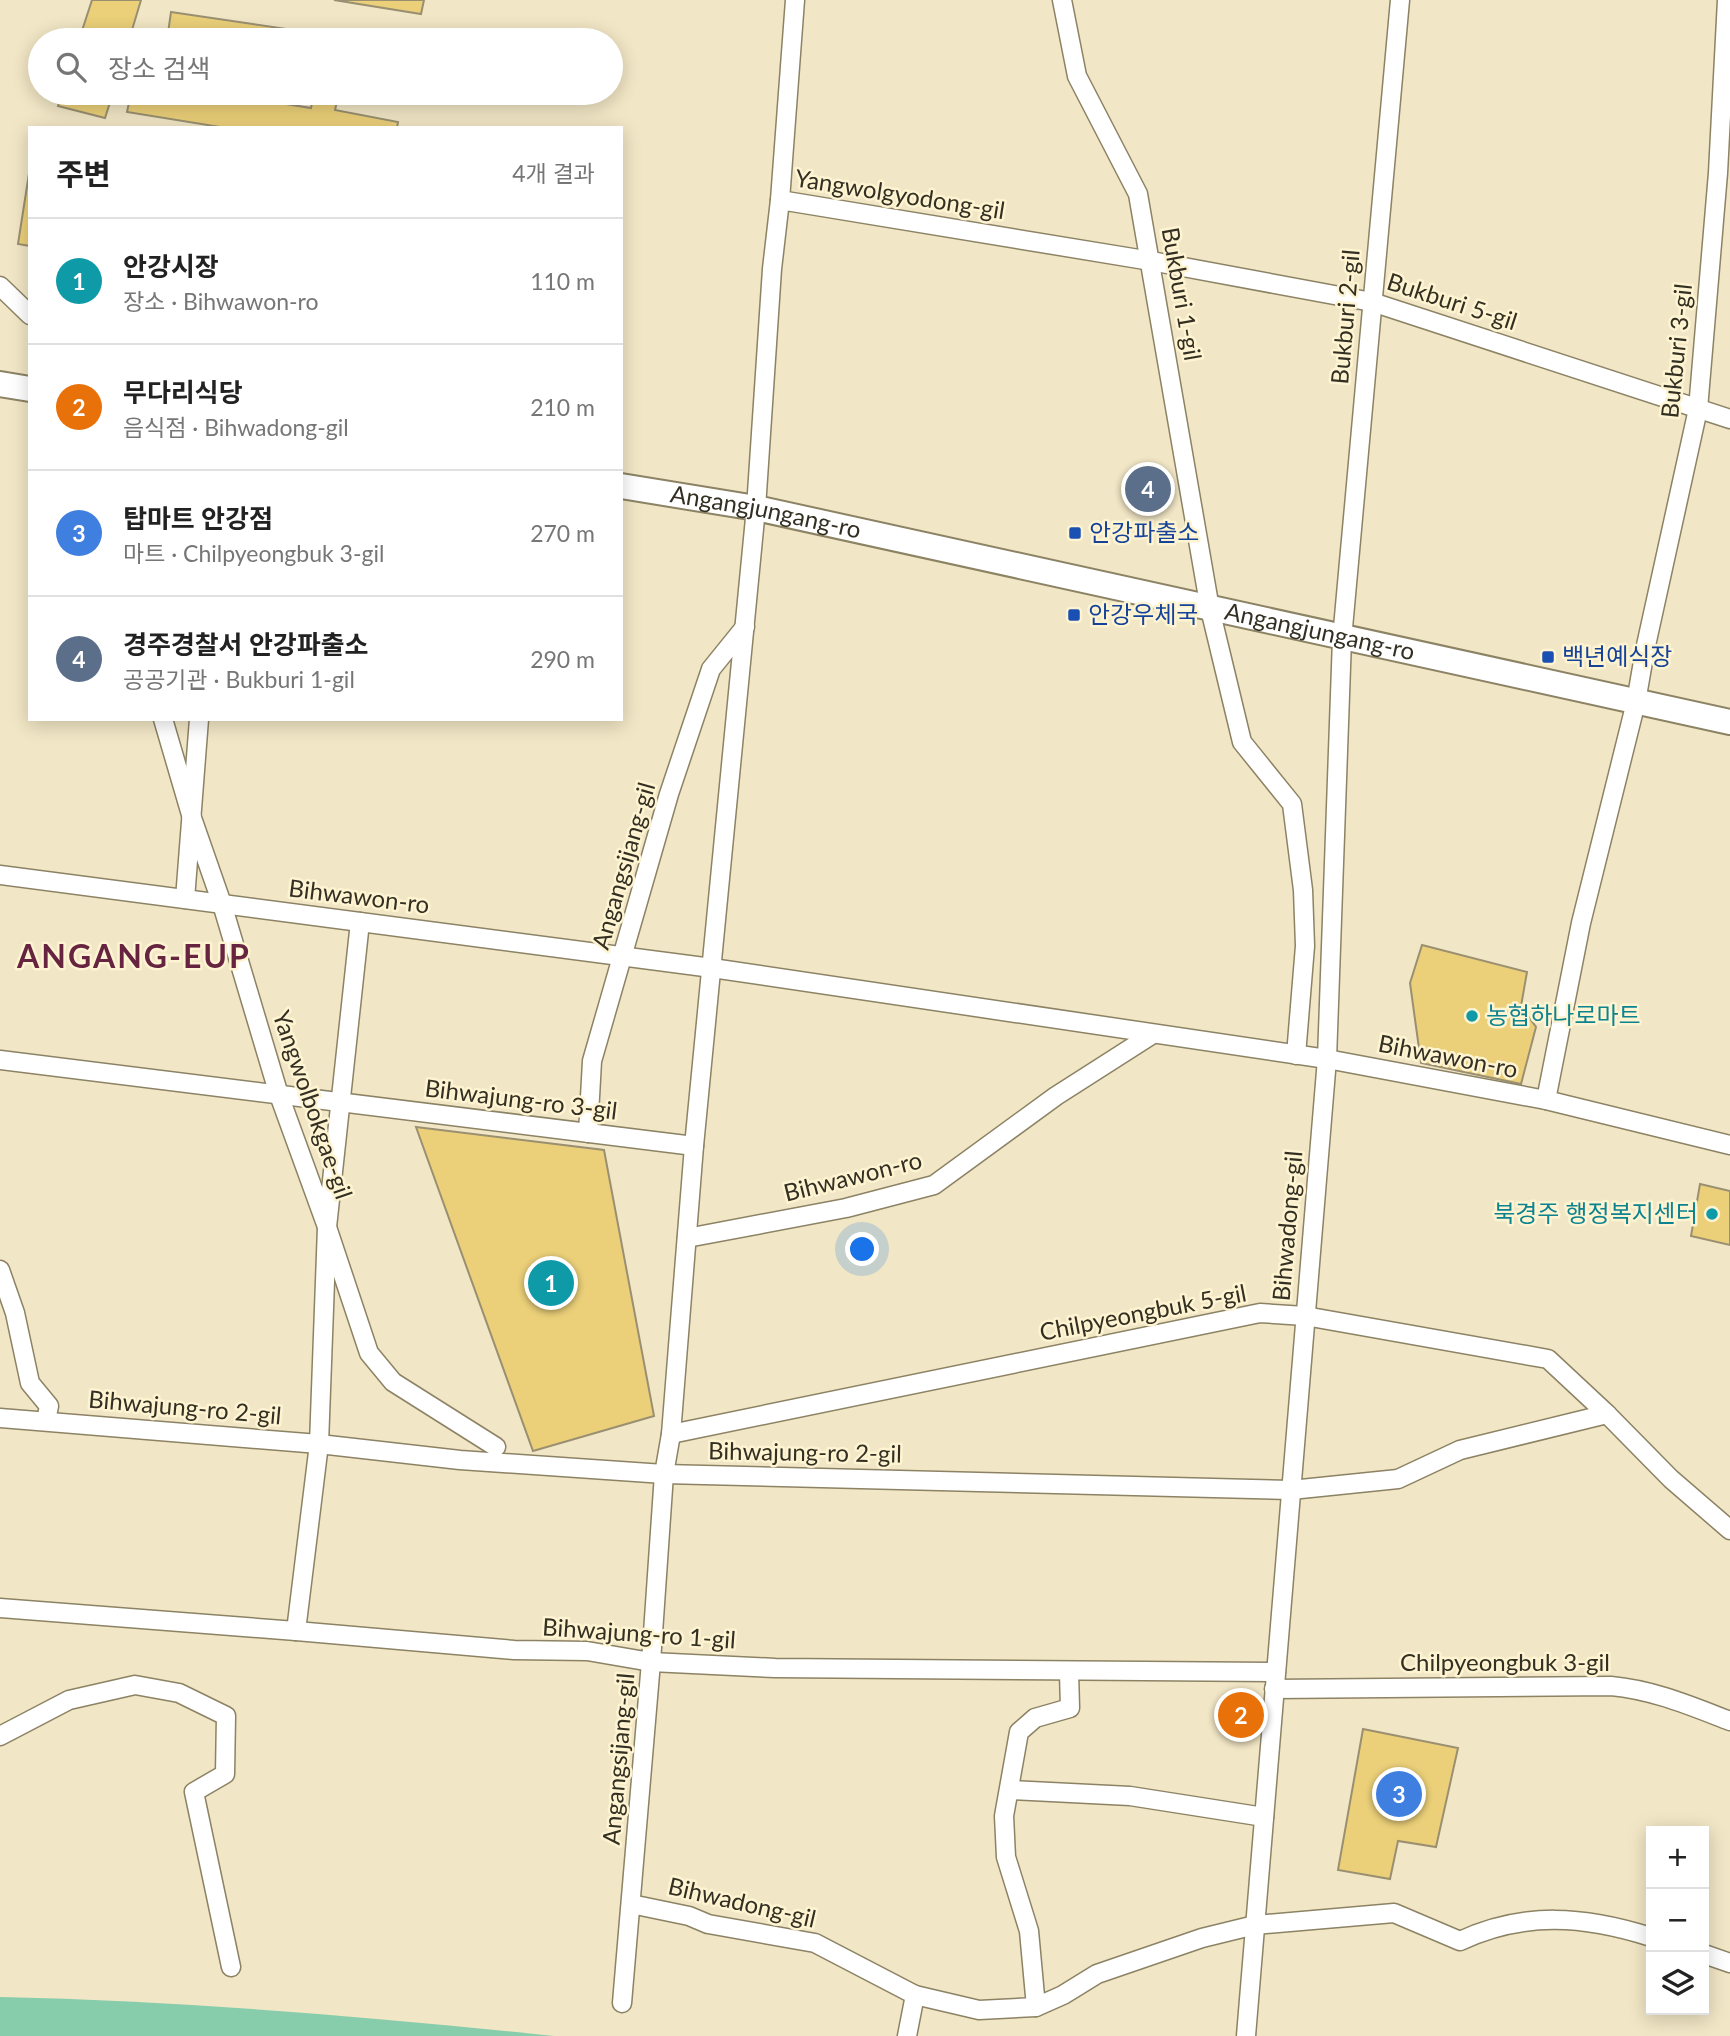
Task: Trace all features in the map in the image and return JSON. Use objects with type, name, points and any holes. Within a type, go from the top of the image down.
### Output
[{"type":"main road","points":[[0,384],[28,389]]},
{"type":"main road","name":"Angangjungang-ro","points":[[623,486],[756,508],[1342,639],[1730,722]]},
{"type":"street","points":[[780,200],[795,0]]},
{"type":"street","name":"Bukburi 1-gil","points":[[1062,0],[1077,76],[1139,194],[1210,609]]},
{"type":"street","name":"Bukburi 2-gil","points":[[1342,639],[1400,0]]},
{"type":"street","name":"Bukburi 3-gil","points":[[1636,702],[1698,409],[1718,173],[1727,0]]},
{"type":"street","name":"Yangwolgyodong-gil","points":[[756,508],[772,269],[780,200],[1151,261]]},
{"type":"street","name":"Bukburi 5-gil","points":[[1151,261],[1372,302],[1730,419]]},
{"type":"street","points":[[0,286],[28,313]]},
{"type":"street","points":[[671,1434],[694,1146],[756,508]]},
{"type":"street","points":[[1210,609],[1242,742],[1292,804],[1303,890],[1305,946],[1296,1055]]},
{"type":"street","name":"Angangsijang-gil","points":[[588,1133],[593,1061],[669,794],[710,669],[745,627]]},
{"type":"street","name":"Bihwadong-gil","points":[[1246,2036],[1327,1059],[1342,639]]},
{"type":"street","points":[[1546,1100],[1581,923],[1636,702]]},
{"type":"street","name":"Yangwolbokgae-gil","points":[[164,721],[279,1095],[369,1353],[393,1382],[496,1447]]},
{"type":"street","points":[[185,899],[199,721]]},
{"type":"street","name":"Bihwawon-ro","points":[[0,875],[712,968],[1327,1059],[1546,1100],[1730,1145]]},
{"type":"street","points":[[296,1631],[319,1444],[327,1227],[360,922]]},
{"type":"street","name":"Bihwawon-ro","points":[[687,1238],[846,1208],[934,1185],[1056,1096],[1153,1034]]},
{"type":"street","name":"Bihwajung-ro 3-gil","points":[[0,1060],[694,1146]]},
{"type":"street","points":[[0,1270],[8,1313],[30,1383],[49,1406],[46,1422]]},
{"type":"street","name":"Chilpyeongbuk 5-gil","points":[[671,1434],[1259,1313],[1306,1316],[1548,1359],[1671,1479],[1730,1530]]},
{"type":"street","points":[[1291,1490],[1398,1479],[1460,1450],[1607,1414]]},
{"type":"street","name":"Bihwajung-ro 2-gil","points":[[0,1418],[319,1444],[460,1460],[664,1474],[1291,1490]]},
{"type":"street","name":"Angangsijang-gil","points":[[622,2003],[652,1662],[664,1474],[671,1434]]},
{"type":"street","name":"Bihwajung-ro 1-gil","points":[[0,1608],[514,1650],[587,1651],[652,1662],[775,1668],[1069,1672],[1275,1680]]},
{"type":"street","points":[[1036,2007],[1028,1931],[1006,1857],[1004,1816],[1019,1732],[1035,1718],[1070,1708],[1069,1672]]},
{"type":"street","name":"Chilpyeongbuk 3-gil","points":[[1275,1680],[1638,1688],[1730,1721]]},
{"type":"street","points":[[0,1736],[69,1699],[135,1685],[179,1693],[226,1716],[225,1774],[194,1792],[231,1967]]},
{"type":"street","points":[[1010,1790],[1130,1796],[1264,1817]]},
{"type":"street","name":"Bihwadong-gil","points":[[631,1904],[689,1916],[709,1924],[815,1943],[915,1995],[979,2010],[1036,2007],[1063,1995],[1097,1974],[1202,1938],[1255,1925]]},
{"type":"street","points":[[1255,1925],[1394,1913],[1460,1941],[1486,1929],[1521,1921],[1580,1920],[1620,1927],[1646,1935]]},
{"type":"street","points":[[1709,1956],[1730,1963]]},
{"type":"street","points":[[908,2036],[915,1995]]},
{"type":"green space","points":[[0,1997],[277,2011],[554,2036],[0,2036]]},
{"type":"building","points":[[92,0],[141,0],[133,28],[83,28]]},
{"type":"building","points":[[334,0],[424,0],[421,14]]},
{"type":"building","points":[[171,12],[280,28],[169,28]]},
{"type":"building","points":[[58,105],[109,105],[105,118]]},
{"type":"building","points":[[128,105],[292,105],[311,108],[312,105],[336,105],[335,110],[398,122],[397,126],[214,126],[127,112]]},
{"type":"building","points":[[28,180],[28,246],[18,244]]},
{"type":"building","name":"농협하나로마트","points":[[1422,945],[1527,972],[1521,1006],[1536,1027],[1521,1084],[1421,1063],[1410,983]]},
{"type":"building","points":[[416,1127],[604,1150],[654,1416],[533,1451]]},
{"type":"building","name":"북경주 행정복지센터","points":[[1700,1184],[1730,1191],[1730,1245],[1691,1236]]},
{"type":"building","points":[[1363,1729],[1458,1748],[1436,1847],[1398,1841],[1390,1879],[1338,1870]]},
{"type":"place","name":"경주경찰서 안강파출소","points":[[1148,489]]},
{"type":"place","name":"안강파출소","points":[[1075,533]]},
{"type":"place","name":"안강우체국","points":[[1074,615]]},
{"type":"place","name":"백년예식장","points":[[1548,657]]},
{"type":"place","name":"농협하나로마트","points":[[1472,1016]]},
{"type":"place","name":"북경주 행정복지센터","points":[[1712,1214]]},
{"type":"place","name":"안강시장","points":[[551,1283]]},
{"type":"place","name":"무다리식당","points":[[1241,1715]]},
{"type":"place","name":"탑마트 안강점","points":[[1399,1794]]},
{"type":"district","name":"ANGANG-EUP","points":[[134,957]]}]
